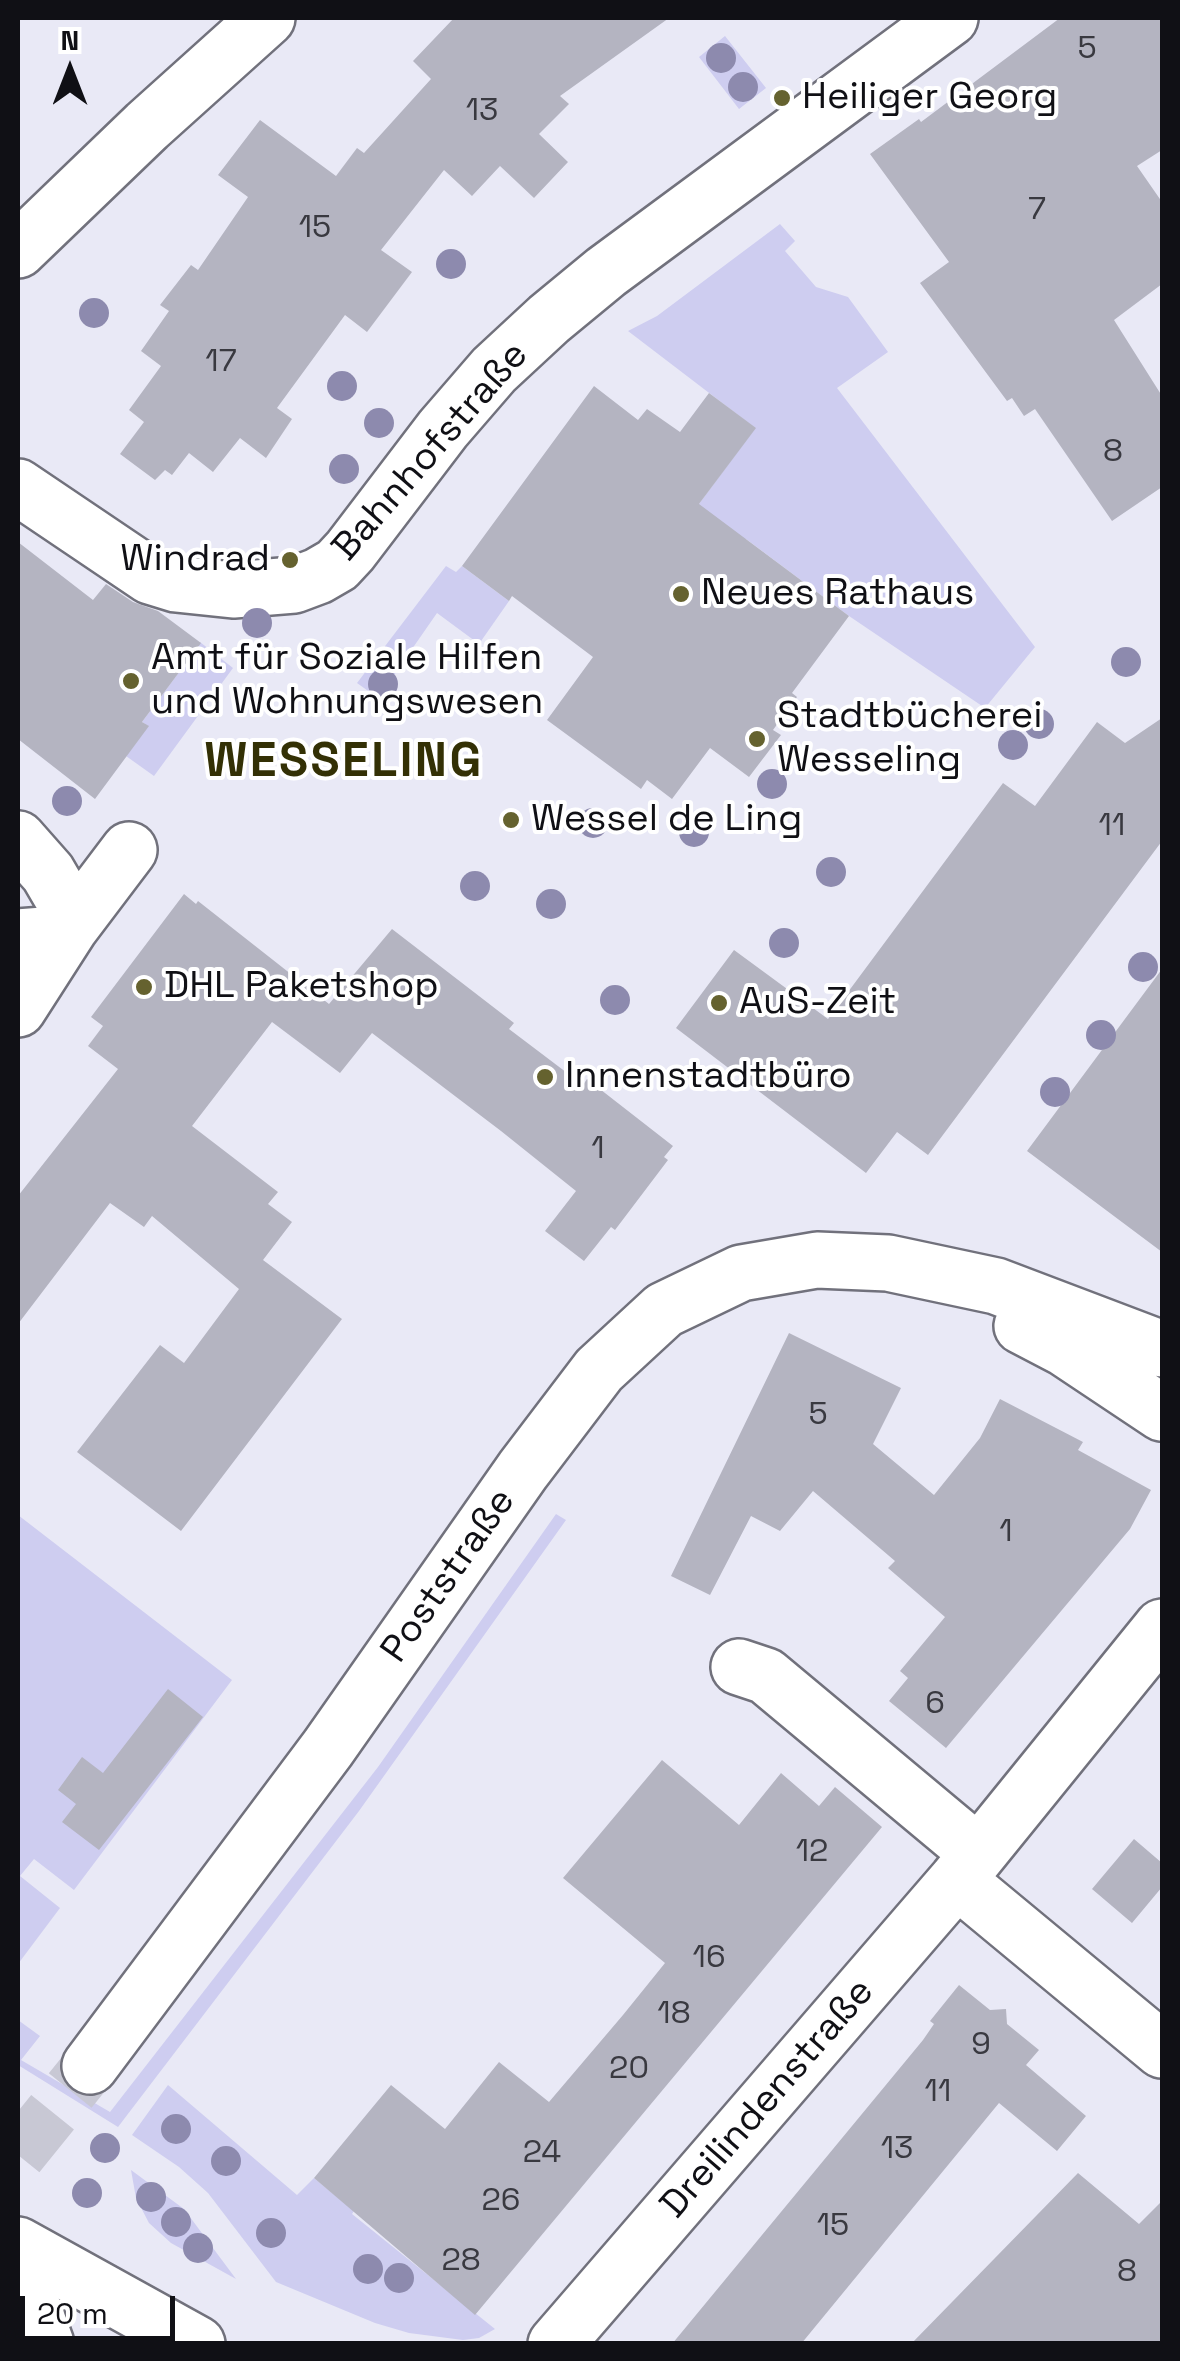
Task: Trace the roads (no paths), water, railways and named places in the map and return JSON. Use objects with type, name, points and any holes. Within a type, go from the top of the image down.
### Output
[{"type":"street","points":[[18,250],[267,18]]},
{"type":"street","name":"Bahnhofstraße","points":[[18,487],[150,576],[176,584],[233,590],[294,586],[337,565],[481,385],[549,319],[606,272],[950,18]]},
{"type":"street","points":[[18,839],[48,872],[68,909],[37,934]]},
{"type":"street","points":[[18,1009],[37,934],[128,850]]},
{"type":"street","name":"Poststraße","points":[[90,2066],[328,1748],[599,1370],[664,1310],[741,1272],[817,1260],[888,1263],[996,1286],[1162,1349]]},
{"type":"street","name":"Poststraße","points":[[918,1271],[1066,1349],[1162,1413]]},
{"type":"street","name":"Dreilindenstraße","points":[[556,2344],[595,2321],[1162,1627]]},
{"type":"street","points":[[738,1668],[766,1676],[1162,2050]]},
{"type":"street","points":[[18,2245],[197,2344]]},
{"type":"street","points":[[18,2267],[46,2344]]},
{"type":"tunnel","points":[[18,2155],[90,2066]]},
{"type":"place","name":"Heiliger Georg","points":[[782,98]]},
{"type":"place","name":"Windrad","points":[[290,560]]},
{"type":"place","name":"Neues Rathaus","points":[[681,594]]},
{"type":"place","name":"Amt für Soziale Hilfen und Wohnungswesen","points":[[131,681]]},
{"type":"place","name":"Stadtbücherei Wesseling","points":[[757,739]]},
{"type":"place","name":"Wessel de Ling","points":[[511,820]]},
{"type":"place","name":"DHL Paketshop","points":[[144,987]]},
{"type":"place","name":"AuS-Zeit","points":[[719,1003]]},
{"type":"place","name":"Innenstadtbüro","points":[[545,1077]]},
{"type":"district","name":"WESSELING","points":[[344,763]]}]
